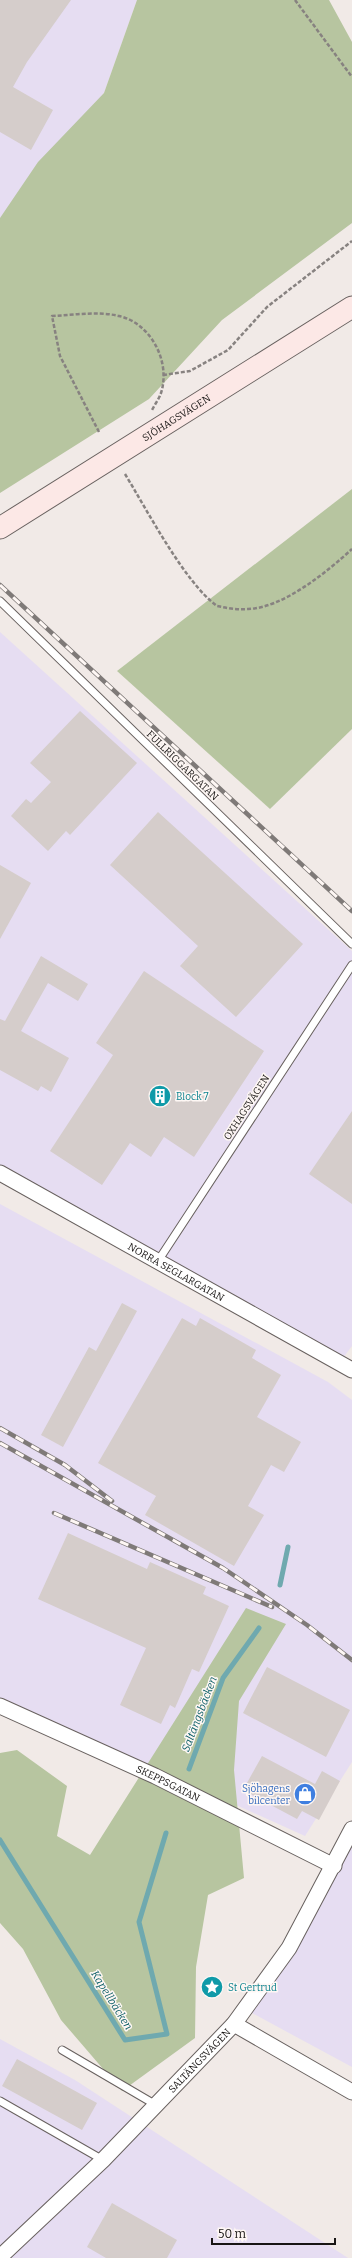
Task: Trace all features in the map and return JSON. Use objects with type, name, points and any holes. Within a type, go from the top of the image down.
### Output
[{"type":"main road","name":"SJÖHAGSVÄGEN","points":[[0,528],[352,307]]},
{"type":"street","name":"NORRA SEGLARGATAN","points":[[0,1173],[158,1260],[352,1370]]},
{"type":"street","name":"SKEPPSGATAN","points":[[0,1706],[155,1776],[334,1866]]},
{"type":"street","name":"SALTÄNGSVÄGEN","points":[[0,2256],[103,2160],[234,2024],[289,1948],[334,1866],[352,1829]]},
{"type":"street","points":[[234,2024],[352,2092]]},
{"type":"lane","name":"FULLRIGGARGATAN","points":[[0,601],[352,944]]},
{"type":"lane","name":"OXHAGSVÄGEN","points":[[158,1260],[352,965]]},
{"type":"lane","points":[[62,2050],[156,2104]]},
{"type":"lane","points":[[0,2101],[103,2160]]},
{"type":"path","points":[[295,0],[352,77]]},
{"type":"path","points":[[163,375],[190,371],[228,350],[266,307],[352,241]]},
{"type":"path","points":[[99,432],[60,356],[52,316],[96,314],[119,316],[130,320],[139,326],[153,340],[160,355],[163,375],[161,393],[152,410],[145,414]]},
{"type":"path","points":[[125,474],[191,579],[217,606],[248,610],[274,602],[330,570],[352,549]]},
{"type":"shaded area","points":[[0,0],[137,0],[104,93],[0,223]]},
{"type":"shaded area","points":[[0,632],[352,951],[352,1346],[343,1358],[0,1168]]},
{"type":"shaded area","points":[[0,1204],[328,1382],[352,1400],[352,1762],[305,1836],[0,1699]]},
{"type":"shaded area","points":[[352,1835],[352,2067],[252,2013]]},
{"type":"shaded area","points":[[0,2039],[75,2080],[348,2258],[0,2258]]},
{"type":"green space","points":[[137,0],[329,0],[352,42],[352,223],[222,320],[149,399],[0,493],[0,218],[38,162],[104,93]]},
{"type":"green space","points":[[352,489],[352,729],[270,809],[117,671]]},
{"type":"green space","points":[[246,1608],[286,1624],[239,1701],[234,1770],[244,1878],[208,1895],[196,1967],[195,2038],[122,2091],[61,2020],[23,1949],[0,1923],[0,1753],[17,1750],[67,1786],[57,1836],[90,1855]]},
{"type":"building","points":[[0,0],[71,0],[27,62],[13,87],[53,110],[31,150],[0,132]]},
{"type":"building","points":[[80,711],[137,763],[70,835],[66,831],[48,851],[11,816],[26,799],[31,803],[51,782],[30,763]]},
{"type":"building","points":[[158,812],[303,944],[236,1017],[180,966],[198,946],[110,865]]},
{"type":"building","points":[[0,865],[31,883],[0,939]]},
{"type":"building","points":[[41,956],[88,984],[78,1001],[48,983],[21,1031],[69,1058],[51,1092],[41,1086],[38,1091],[0,1070],[0,1019],[5,1021]]},
{"type":"building","name":"Block 7","points":[[144,971],[264,1051],[194,1157],[164,1137],[151,1157],[130,1143],[102,1185],[50,1151],[113,1055],[96,1043]]},
{"type":"building","points":[[352,1111],[352,1204],[309,1174]]},
{"type":"building","points":[[122,1303],[137,1311],[63,1447],[41,1435],[89,1347],[96,1351]]},
{"type":"building","points":[[182,1318],[196,1326],[200,1318],[256,1350],[252,1358],[281,1375],[257,1417],[301,1442],[284,1472],[271,1465],[248,1506],[264,1515],[234,1566],[145,1515],[156,1496],[98,1463]]},
{"type":"building","points":[[68,1533],[147,1569],[150,1562],[206,1587],[203,1594],[229,1606],[199,1672],[192,1669],[175,1708],[170,1705],[161,1724],[120,1705],[146,1648],[38,1599]]},
{"type":"building","points":[[267,1667],[350,1710],[326,1757],[243,1713]]},
{"type":"building","points":[[262,1756],[315,1784],[322,1771],[340,1781],[319,1820],[302,1811],[297,1819],[243,1790]]},
{"type":"building","points":[[17,2059],[97,2103],[82,2130],[2,2086]]},
{"type":"building","points":[[112,2203],[177,2240],[167,2258],[106,2258],[87,2247]]},
{"type":"waterway","name":"Saltängsbäcken","points":[[280,1585],[288,1547]]},
{"type":"waterway","name":"Saltängsbäcken","points":[[189,1769],[223,1678],[259,1628]]},
{"type":"waterway","name":"Kapellbäcken","points":[[0,1840],[125,2040],[167,2034],[139,1922],[166,1833]]},
{"type":"railway","points":[[0,585],[352,911]]},
{"type":"railway","points":[[0,1428],[65,1465],[112,1501]]},
{"type":"railway","points":[[0,1443],[223,1568],[307,1625],[352,1660]]},
{"type":"railway","points":[[54,1513],[272,1607]]},
{"type":"place","name":"Block 7","points":[[160,1096]]},
{"type":"place","name":"Sjöhagens bilcenter","points":[[305,1794]]},
{"type":"place","name":"St Gertrud","points":[[212,1987]]}]
